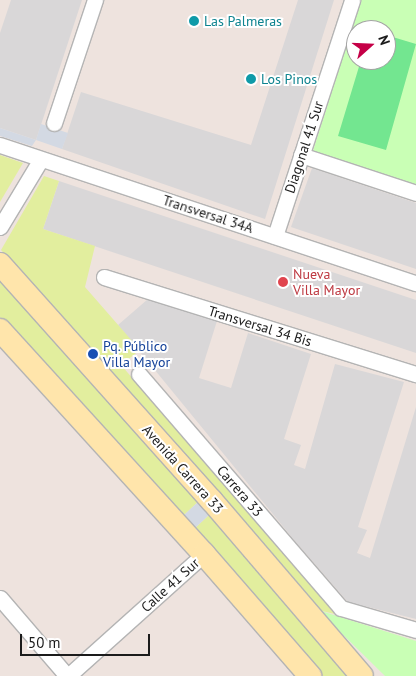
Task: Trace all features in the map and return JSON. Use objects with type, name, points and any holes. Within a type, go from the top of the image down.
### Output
[{"type":"main road","name":"Avenida Carrera 33","points":[[0,264],[212,501],[362,676]]},
{"type":"main road","points":[[0,330],[204,554],[310,676]]},
{"type":"main road","points":[[346,656],[368,676]]},
{"type":"street","points":[[54,123],[95,0]]},
{"type":"street","name":"Diagonal 41 Sur","points":[[275,236],[352,0]]},
{"type":"street","name":"Transversal 34A","points":[[0,145],[416,283]]},
{"type":"street","points":[[301,155],[416,193]]},
{"type":"street","points":[[0,228],[41,159]]},
{"type":"street","name":"Transversal 34 Bis","points":[[104,277],[416,374]]},
{"type":"street","name":"Carrera 33","points":[[139,374],[342,608],[416,630]]},
{"type":"street","name":"Calle 41 Sur","points":[[67,676],[204,554]]},
{"type":"street","points":[[0,598],[67,676]]},
{"type":"shaded area","points":[[11,0],[82,0],[36,140],[0,128],[0,33]]},
{"type":"shaded area","points":[[298,0],[334,0],[265,219],[62,149],[81,92],[251,145]]},
{"type":"shaded area","points":[[41,124],[68,133],[62,149],[36,140]]},
{"type":"shaded area","points":[[0,128],[36,140],[32,146],[0,136]]},
{"type":"shaded area","points":[[312,168],[416,203],[416,269],[291,227]]},
{"type":"shaded area","points":[[59,181],[416,300],[416,353],[43,229]]},
{"type":"shaded area","points":[[148,299],[217,321],[199,378],[231,388],[248,333],[311,354],[284,439],[301,445],[294,465],[305,469],[335,364],[404,382],[358,527],[367,530],[357,553],[370,558],[416,407],[416,619],[348,602],[295,541],[118,325]]},
{"type":"shaded area","points":[[199,501],[210,514],[194,529],[183,516]]},
{"type":"green space","points":[[361,0],[416,0],[416,188],[312,154],[346,47],[346,70],[396,70],[396,20],[355,20]]},
{"type":"green space","points":[[396,38],[416,44],[386,150],[338,136],[358,70],[396,70]]},
{"type":"green space","points":[[0,155],[23,163],[0,202]]},
{"type":"green space","points":[[44,176],[59,181],[43,229],[95,246],[85,287],[140,350],[121,365],[339,615],[318,610],[1,250]]},
{"type":"green space","points":[[0,277],[199,501],[183,516],[0,317]]},
{"type":"green space","points":[[210,514],[347,676],[323,676],[194,529]]},
{"type":"green space","points":[[318,610],[416,641],[416,676],[385,676]]},
{"type":"place","name":"Las Palmeras","points":[[194,21]]},
{"type":"place","name":"Los Pinos","points":[[251,79]]},
{"type":"place","name":"Nueva Villa Mayor","points":[[283,282]]},
{"type":"place","name":"Pq. Público Villa Mayor","points":[[93,354]]}]
